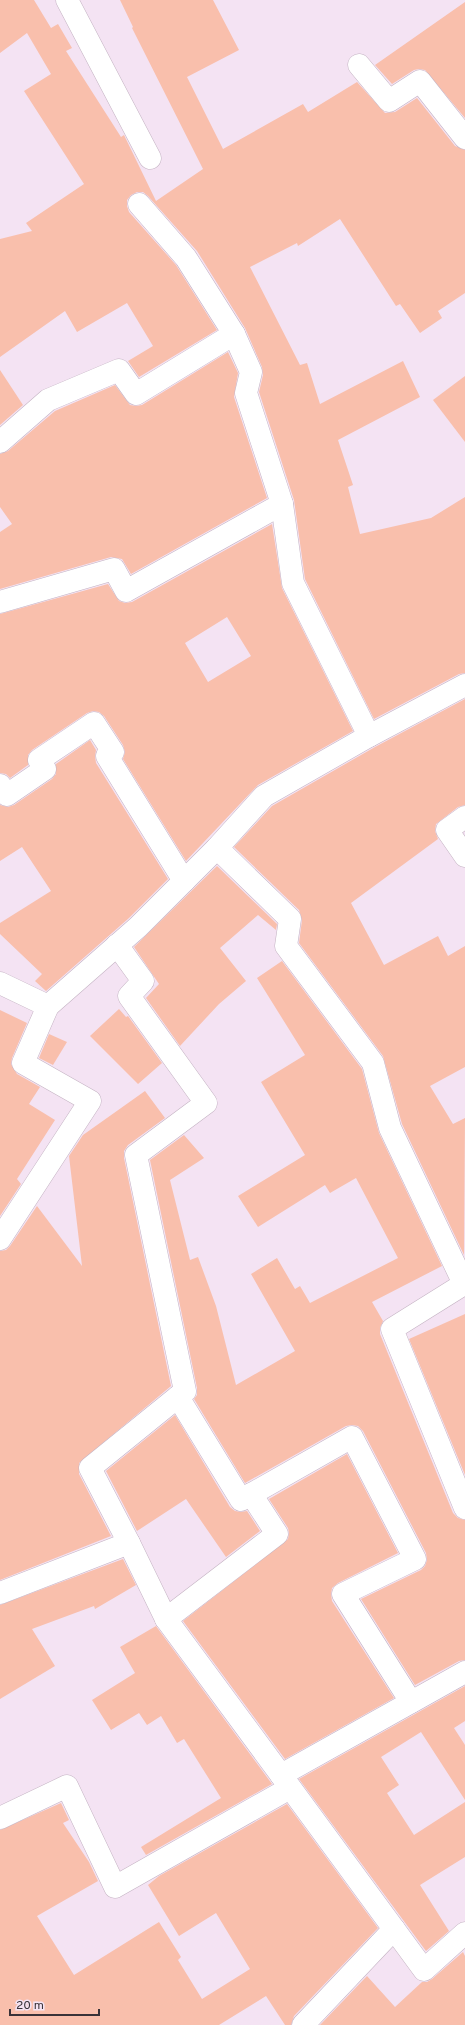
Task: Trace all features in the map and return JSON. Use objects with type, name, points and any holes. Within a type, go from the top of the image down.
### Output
[{"type":"street","points":[[67,0],[150,158]]},
{"type":"street","points":[[359,65],[388,101],[420,82],[465,138]]},
{"type":"street","points":[[139,204],[186,258],[234,334],[252,372],[246,393],[282,504],[293,583],[369,736]]},
{"type":"street","points":[[0,442],[48,400],[119,370],[136,394],[234,334]]},
{"type":"street","points":[[0,602],[114,569],[126,591],[282,504]]},
{"type":"street","points":[[0,1239],[90,1101],[23,1063],[48,1006],[117,945],[184,881],[217,848],[264,796],[369,736],[465,685]]},
{"type":"street","points":[[0,785],[7,796],[45,769],[39,760],[94,722],[112,752],[107,756],[184,881]]},
{"type":"street","points":[[465,817],[447,830],[465,856]]},
{"type":"street","points":[[217,848],[290,919],[286,946],[374,1063],[390,1128],[464,1284],[392,1329],[465,1508]]},
{"type":"street","points":[[117,945],[143,982],[129,996],[206,1103],[136,1155],[185,1391],[90,1468],[166,1619],[424,1970],[465,1934]]},
{"type":"street","points":[[0,982],[48,1006]]},
{"type":"street","points":[[178,1397],[240,1500],[352,1438],[415,1559],[343,1594],[411,1702]]},
{"type":"street","points":[[166,1619],[277,1534],[251,1494]]},
{"type":"street","points":[[0,1593],[129,1544]]},
{"type":"street","points":[[0,1818],[67,1786],[115,1887],[286,1782],[411,1702],[465,1672]]},
{"type":"street","points":[[303,2025],[394,1930]]},
{"type":"building","points":[[0,0],[34,0],[51,28],[58,24],[72,48],[66,51],[121,137],[124,135],[156,201],[203,169],[132,28],[133,27],[120,0],[213,0],[239,50],[187,77],[223,149],[303,104],[308,112],[357,82],[385,113],[395,112],[417,98],[455,146],[465,150],[465,293],[438,311],[442,318],[420,333],[400,304],[396,306],[340,219],[298,246],[297,243],[250,267],[300,365],[307,363],[320,404],[403,361],[420,397],[338,440],[353,485],[348,487],[360,534],[431,518],[465,497],[465,673],[459,674],[374,719],[305,579],[294,500],[259,392],[263,375],[262,367],[245,328],[197,251],[143,192],[137,192],[131,195],[127,200],[129,212],[176,265],[217,330],[139,377],[128,361],[153,346],[127,303],[77,332],[65,311],[0,357],[0,239],[32,231],[26,223],[84,184],[24,91],[51,74],[27,33],[0,53]]},
{"type":"building","points":[[465,2],[465,118],[425,70],[414,70],[392,84],[375,65]]},
{"type":"building","points":[[228,352],[238,373],[234,397],[267,498],[131,574],[122,559],[111,557],[0,589],[0,532],[12,524],[0,507],[0,454],[8,451],[55,411],[115,385],[130,405],[142,405]]},
{"type":"building","points":[[0,370],[23,405],[0,425]]},
{"type":"building","points":[[465,376],[465,442],[433,400]]},
{"type":"building","points":[[272,524],[282,588],[353,731],[258,785],[186,861],[123,759],[125,752],[123,745],[104,716],[99,712],[93,711],[87,713],[32,750],[28,755],[28,765],[10,778],[6,774],[0,773],[0,614],[108,584],[119,601],[125,603],[132,602]],"holes":[[[227,617],[251,656],[208,682],[185,643]]]},
{"type":"building","points":[[465,699],[465,805],[458,807],[436,824],[435,831],[438,839],[351,903],[384,965],[438,936],[448,956],[465,946],[465,1067],[430,1086],[453,1124],[465,1118],[464,1255],[402,1124],[383,1056],[299,943],[302,920],[299,910],[234,847],[272,806],[375,747]]},
{"type":"building","points":[[90,740],[96,750],[96,763],[168,879],[129,918],[46,991],[35,981],[42,974],[0,934],[0,923],[51,891],[22,847],[0,861],[0,805],[8,807],[14,805],[52,779],[56,774],[56,764]]},
{"type":"building","points":[[217,866],[277,924],[276,930],[258,915],[220,948],[246,981],[219,1004],[180,1046],[146,998],[159,984],[134,947]]},
{"type":"building","points":[[282,961],[362,1069],[379,1133],[442,1266],[372,1302],[383,1321],[380,1328],[380,1334],[453,1513],[458,1518],[465,1520],[465,1660],[459,1661],[415,1685],[361,1599],[421,1570],[425,1566],[427,1560],[426,1553],[363,1431],[358,1426],[346,1426],[245,1483],[194,1399],[197,1395],[197,1388],[150,1160],[184,1135],[204,1158],[170,1180],[190,1260],[198,1257],[216,1306],[236,1385],[295,1351],[251,1274],[277,1258],[295,1289],[300,1286],[310,1303],[398,1258],[356,1178],[330,1193],[325,1185],[258,1227],[238,1196],[305,1155],[261,1082],[305,1055],[257,978]]},
{"type":"building","points":[[119,1009],[126,1017],[128,1016],[162,1063],[138,1084],[90,1036]]},
{"type":"building","points":[[0,1010],[27,1023],[12,1058],[11,1064],[17,1074],[40,1087],[29,1104],[55,1120],[17,1179],[21,1184],[0,1216]]},
{"type":"building","points":[[49,1034],[67,1042],[53,1065],[39,1058]]},
{"type":"building","points":[[145,1091],[165,1118],[128,1145],[124,1151],[124,1158],[171,1386],[79,1463],[79,1474],[111,1536],[0,1580],[0,1251],[6,1250],[10,1246],[37,1206],[82,1266],[69,1156],[83,1135]]},
{"type":"building","points":[[465,1314],[465,1475],[409,1339]]},
{"type":"building","points":[[175,1415],[230,1507],[235,1511],[247,1511],[260,1531],[226,1557],[186,1499],[137,1531],[106,1471]]},
{"type":"building","points":[[347,1454],[398,1553],[338,1583],[332,1588],[332,1601],[394,1698],[285,1759],[183,1621],[288,1539],[288,1528],[269,1499]]},
{"type":"building","points":[[123,1559],[136,1585],[95,1609],[94,1606],[32,1629],[55,1666],[0,1699],[0,1605]]},
{"type":"building","points":[[156,1626],[272,1784],[146,1855],[141,1847],[221,1798],[184,1739],[177,1743],[161,1716],[147,1725],[139,1713],[111,1730],[92,1700],[135,1673],[120,1647]]},
{"type":"building","points":[[465,1686],[465,1721],[454,1728],[465,1745],[465,1800],[421,1732],[381,1757],[399,1785],[387,1793],[414,1835],[465,1802],[465,1857],[420,1885],[449,1931],[426,1951],[299,1779]]},
{"type":"building","points":[[61,1803],[69,1820],[63,1823],[89,1862],[98,1881],[37,1916],[74,1975],[159,1922],[181,1957],[178,1960],[202,1999],[250,1969],[216,1913],[179,1936],[148,1885],[159,1876],[287,1804],[378,1928],[294,2016],[291,2025],[285,2025],[266,1996],[219,2025],[0,2025],[0,1830]]},
{"type":"building","points":[[463,1952],[465,1956],[465,2025],[320,2025],[367,1976],[395,2007],[422,1982],[427,1982],[432,1979]]}]
